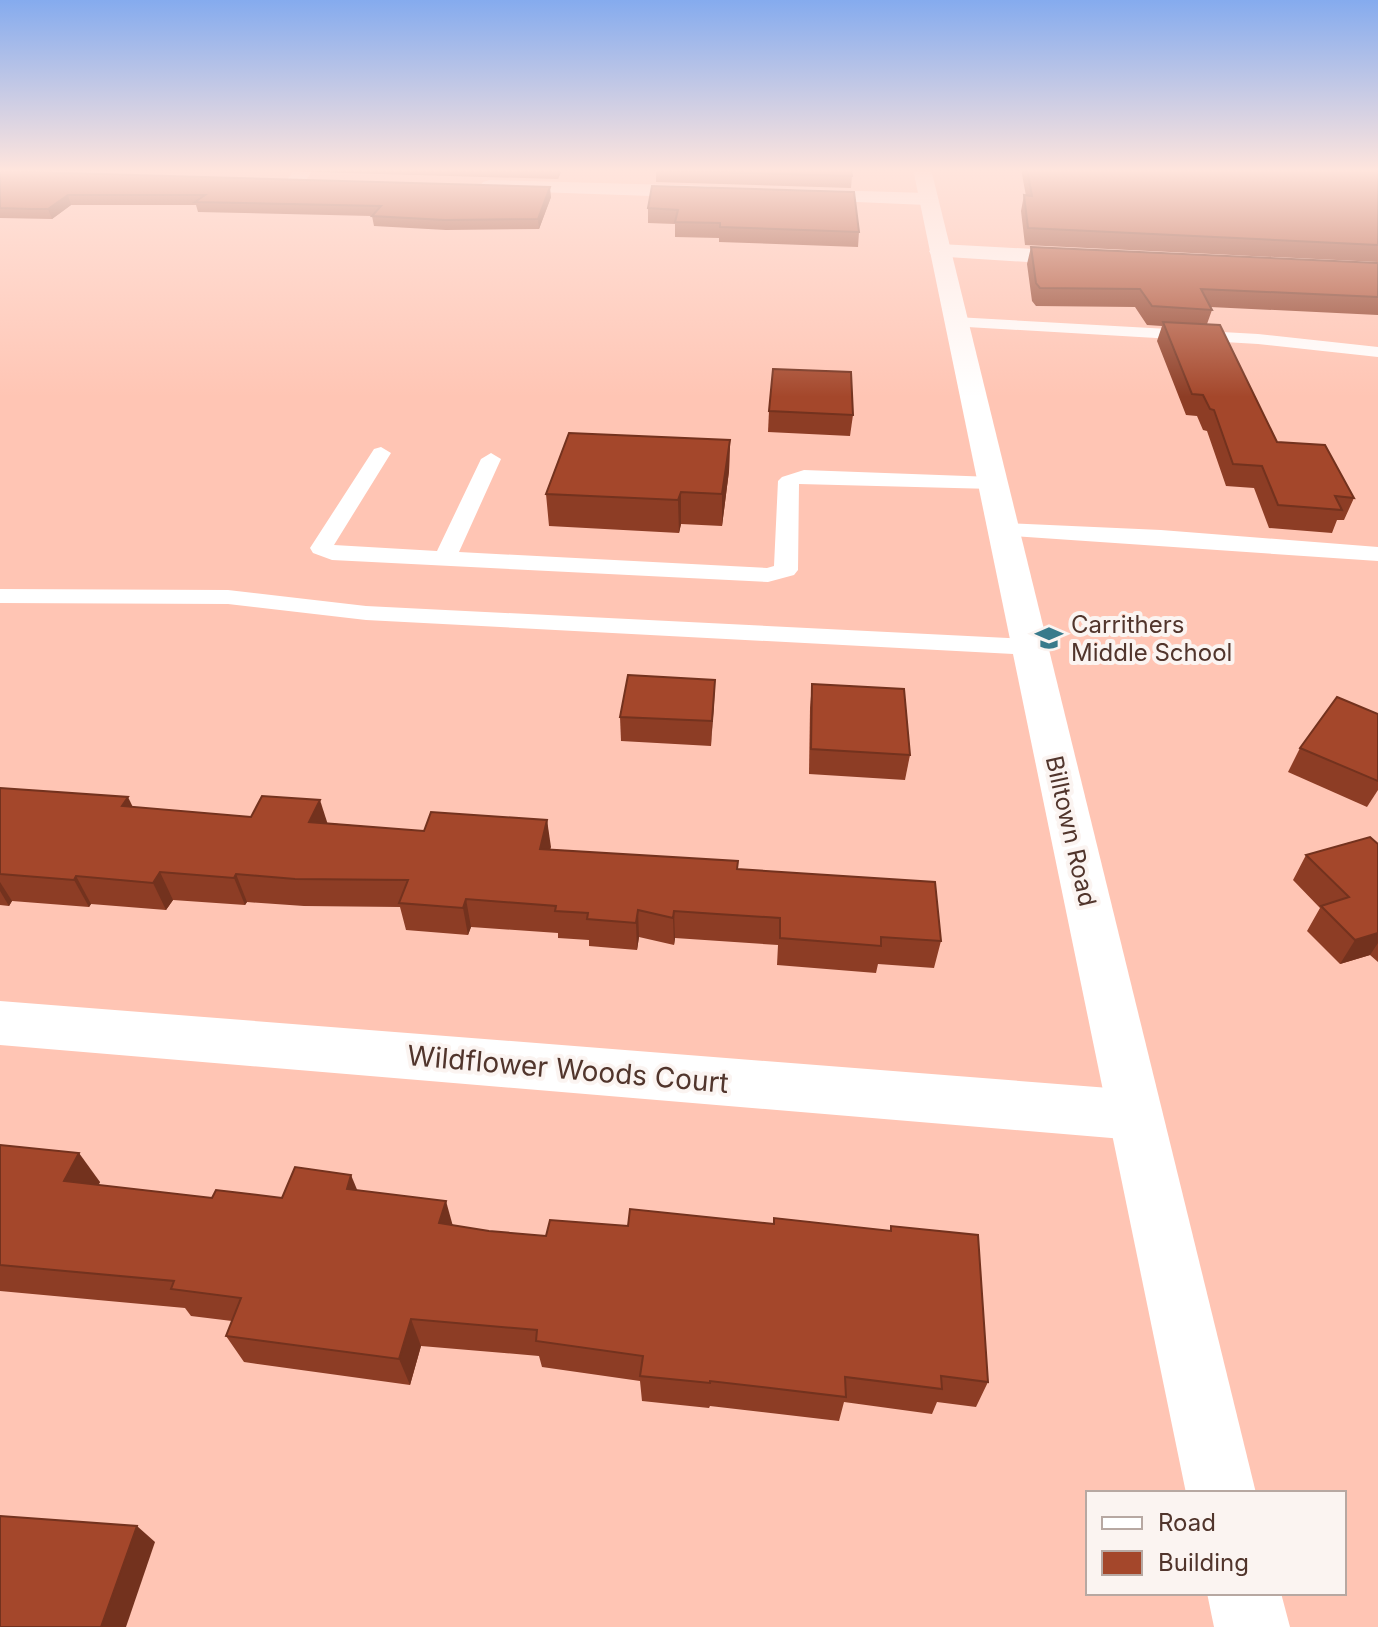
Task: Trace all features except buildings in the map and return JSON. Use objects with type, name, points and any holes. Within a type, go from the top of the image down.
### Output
[{"type":"main road","name":"Billtown Road","points":[[939,245],[1221,1491]]},
{"type":"main road","points":[[940,251],[1112,260]]},
{"type":"main road","name":"Wildflower Woods Court","points":[[0,1023],[1135,1115]]},
{"type":"main road","points":[[1244,1595],[1252,1627]]},
{"type":"lane","points":[[956,322],[1258,339],[1378,352]]},
{"type":"lane","points":[[381,453],[321,548],[332,553],[768,575],[786,570],[789,481],[804,476],[993,483]]},
{"type":"lane","points":[[445,559],[491,459]]},
{"type":"lane","points":[[1004,530],[1161,537],[1378,554]]},
{"type":"lane","points":[[0,596],[228,597],[366,613],[1030,647]]},
{"type":"place","name":"Carrithers Middle School","points":[[1049,638]]}]
